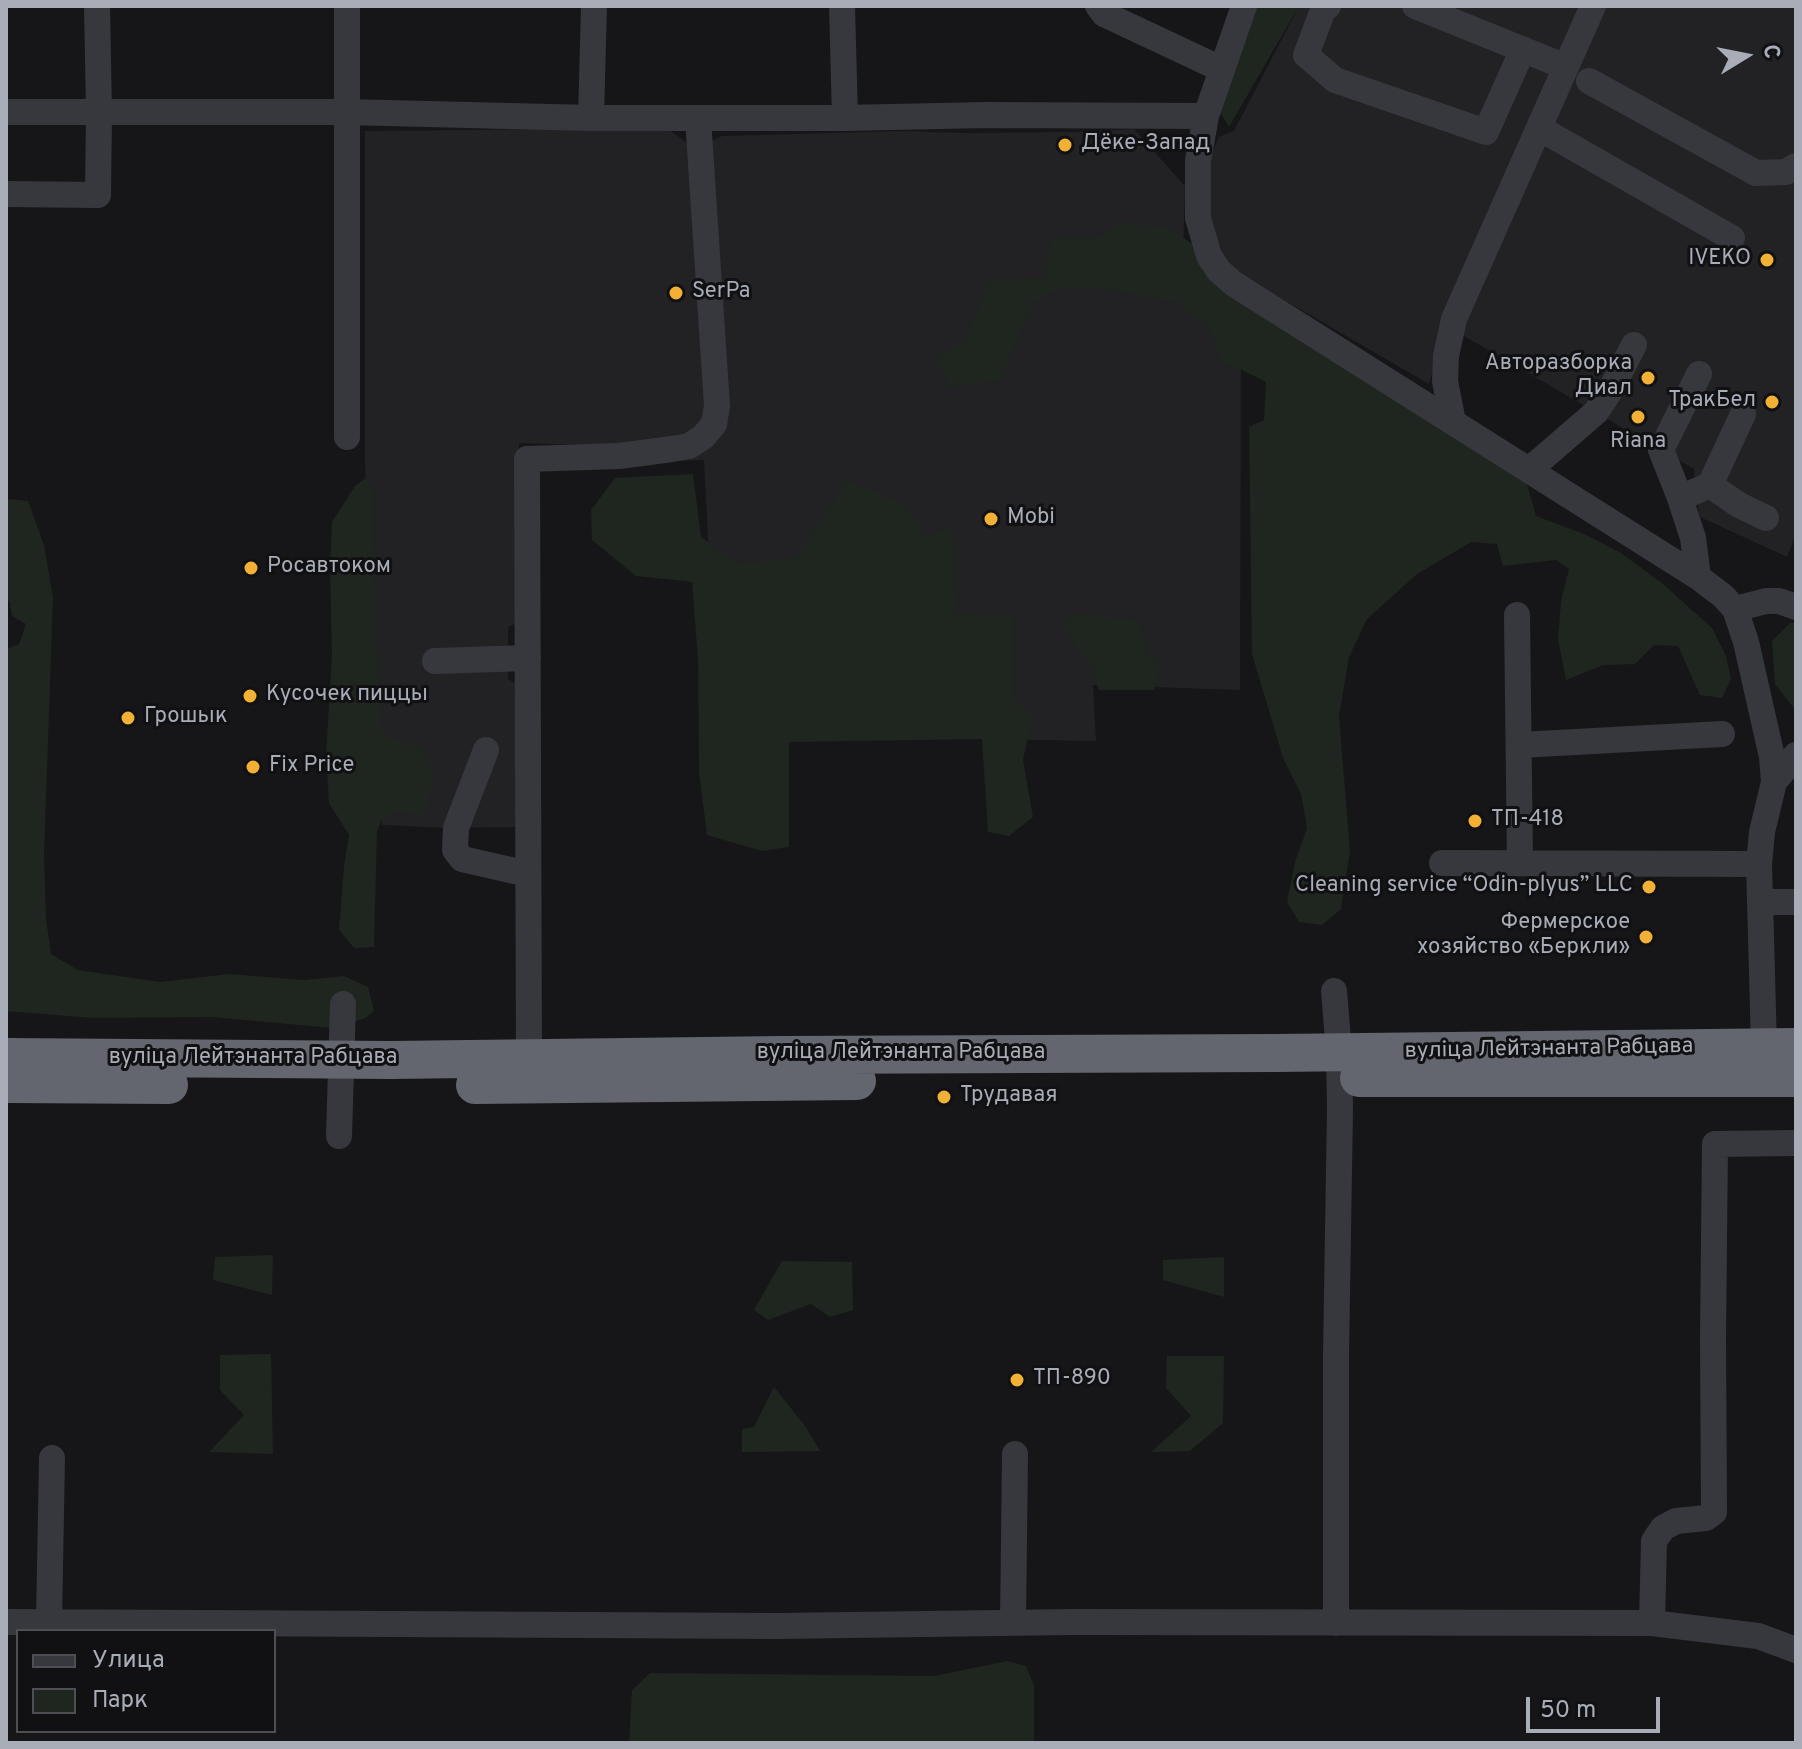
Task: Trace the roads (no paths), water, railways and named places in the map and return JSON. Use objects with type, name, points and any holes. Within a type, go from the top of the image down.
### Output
[{"type":"highway","name":"вуліца Лейтэнанта Рабцава","points":[[6,1084],[341,1073],[1339,1065],[1780,1047]]},
{"type":"highway","name":"вуліца Лейтэнанта Рабцава","points":[[6,1057],[341,1073],[529,1058],[1339,1065],[1796,1078]]},
{"type":"street","points":[[6,194],[98,195],[97,6]]},
{"type":"street","points":[[347,6],[347,437]]},
{"type":"street","points":[[591,118],[594,6]]},
{"type":"street","points":[[842,6],[845,118]]},
{"type":"street","points":[[1098,6],[1104,14],[1221,69]]},
{"type":"street","points":[[1244,6],[1206,116],[1198,161],[1198,218],[1209,256],[1219,271],[1234,284],[1698,577],[1735,609],[1746,642],[1772,757],[1774,782],[1762,832],[1759,864],[1760,902],[1780,1047]]},
{"type":"street","points":[[1328,6],[1323,10],[1306,55],[1335,80],[1486,132],[1523,49]]},
{"type":"street","points":[[1415,6],[1566,67]]},
{"type":"street","points":[[1453,422],[1445,381],[1446,356],[1454,319],[1593,6]]},
{"type":"street","points":[[1589,81],[1756,173],[1786,172],[1796,166]]},
{"type":"street","points":[[6,112],[346,112],[591,118],[1206,116]]},
{"type":"street","points":[[529,1058],[527,459],[619,456],[689,446],[703,437],[714,424],[716,383],[698,118]]},
{"type":"street","points":[[1539,128],[1732,238]]},
{"type":"street","points":[[1529,470],[1596,412],[1634,345]]},
{"type":"street","points":[[1698,577],[1693,538],[1661,450],[1699,374]]},
{"type":"street","points":[[1680,498],[1710,485],[1743,414]]},
{"type":"street","points":[[1710,485],[1739,505],[1766,518]]},
{"type":"street","points":[[1735,609],[1766,601],[1779,601],[1796,607]]},
{"type":"street","points":[[1517,615],[1520,863]]},
{"type":"street","points":[[435,661],[528,658]]},
{"type":"street","points":[[1520,745],[1722,734]]},
{"type":"street","points":[[486,750],[456,828],[455,850],[462,859],[528,874]]},
{"type":"street","points":[[1774,782],[1796,755]]},
{"type":"street","points":[[1442,863],[1759,864]]},
{"type":"street","points":[[1760,902],[1796,902]]},
{"type":"street","points":[[1334,991],[1339,1065],[1336,1623]]},
{"type":"street","points":[[339,1136],[343,1004]]},
{"type":"street","points":[[1652,1623],[1654,1541],[1663,1528],[1676,1521],[1706,1518],[1714,1512],[1715,1144],[1796,1143]]},
{"type":"street","points":[[1013,1623],[1015,1454]]},
{"type":"street","points":[[49,1621],[52,1458]]},
{"type":"street","points":[[6,1622],[777,1626],[1652,1623],[1758,1636],[1796,1650]]},
{"type":"place","name":"Дёке-Запад","points":[[1065,145]]},
{"type":"place","name":"IVEKO","points":[[1767,260]]},
{"type":"place","name":"SerPa","points":[[676,293]]},
{"type":"place","name":"Авторазборка Диал","points":[[1648,378]]},
{"type":"place","name":"ТракБел","points":[[1772,402]]},
{"type":"place","name":"Riana","points":[[1638,417]]},
{"type":"place","name":"Mobi","points":[[991,519]]},
{"type":"place","name":"Росавтоком","points":[[251,568]]},
{"type":"place","name":"Кусочек пиццы","points":[[250,696]]},
{"type":"place","name":"Грошык","points":[[128,718]]},
{"type":"place","name":"Fix Price","points":[[253,767]]},
{"type":"place","name":"ТП-418","points":[[1475,821]]},
{"type":"place","name":"Cleaning service “Odin-plyus” LLC","points":[[1649,887]]},
{"type":"place","name":"Фермерское хозяйство «Беркли»","points":[[1646,937]]},
{"type":"place","name":"Трудавая","points":[[944,1097]]},
{"type":"place","name":"ТП-890","points":[[1017,1380]]}]
